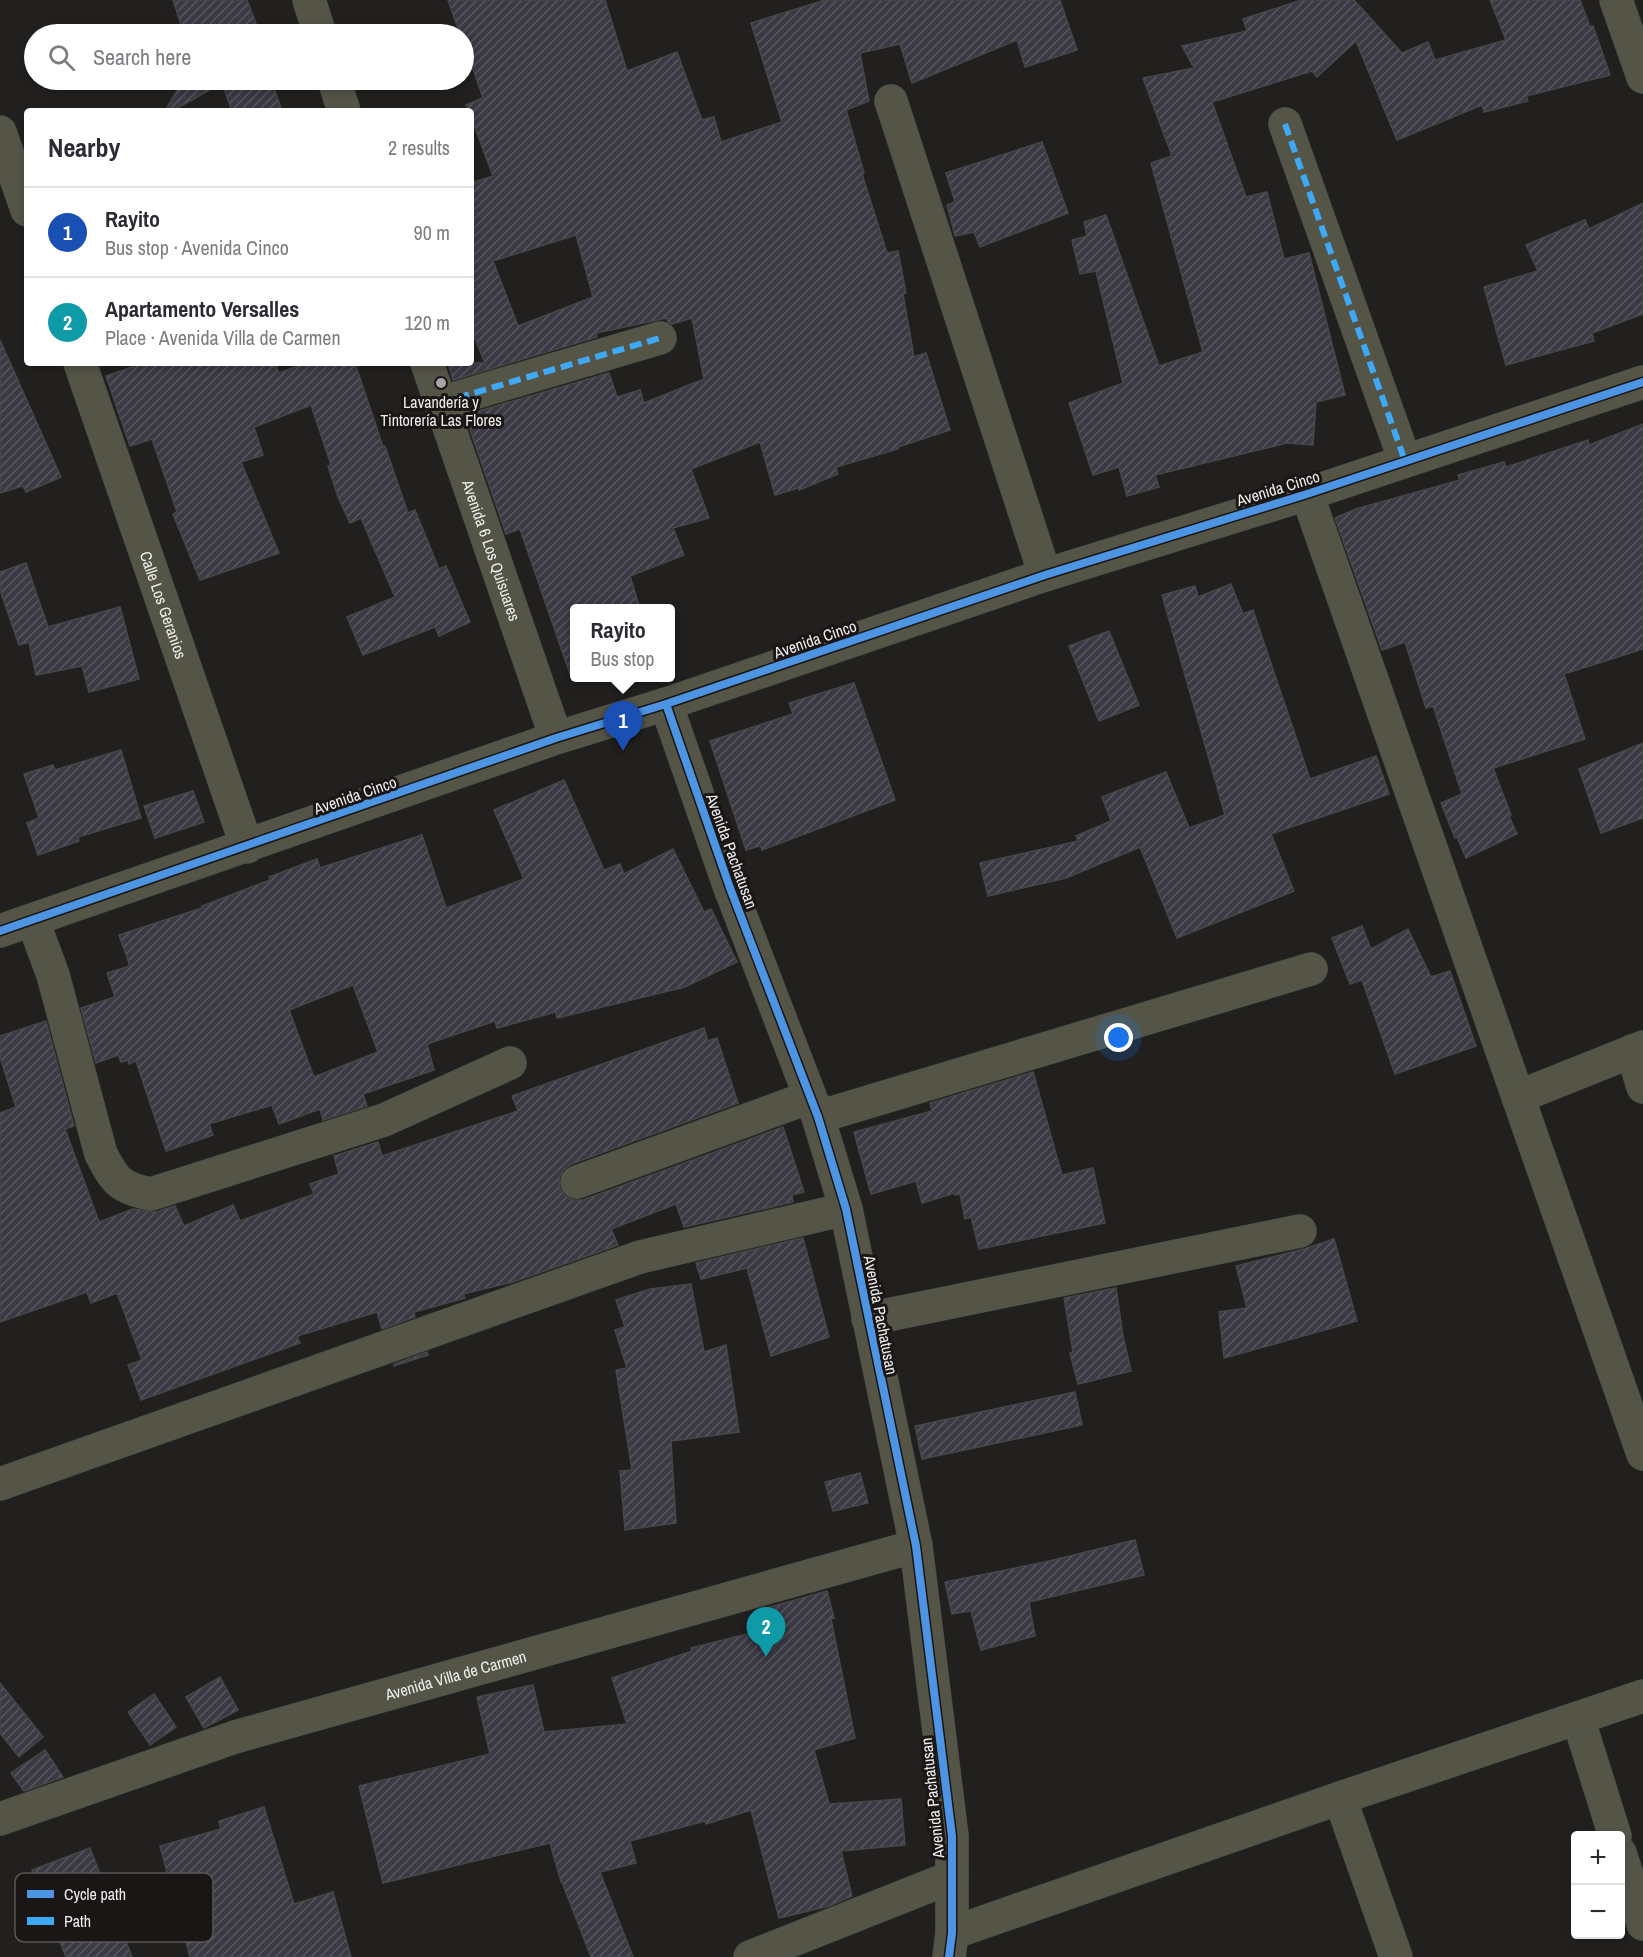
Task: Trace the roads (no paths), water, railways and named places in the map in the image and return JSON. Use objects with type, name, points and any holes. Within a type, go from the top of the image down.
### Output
[{"type":"street","points":[[309,0],[317,24]]},
{"type":"street","points":[[1616,0],[1643,77]]},
{"type":"street","points":[[337,90],[343,108]]},
{"type":"street","points":[[891,101],[1045,575]]},
{"type":"street","points":[[1285,124],[1406,461]]},
{"type":"street","points":[[0,132],[24,201]]},
{"type":"street","points":[[440,403],[660,338]]},
{"type":"street","name":"Calle Los Geranios","points":[[81,366],[247,847]]},
{"type":"street","name":"Avenida 6 Los Quisuares","points":[[427,366],[556,738]]},
{"type":"street","name":"Avenida Cinco","points":[[0,931],[556,738],[666,704],[1045,575],[1307,494],[1643,381]]},
{"type":"street","points":[[1307,494],[1643,1454]]},
{"type":"street","name":"Avenida Pachatusan","points":[[666,704],[730,888],[814,1107],[846,1209],[916,1546],[952,1836],[951,1945]]},
{"type":"street","points":[[33,921],[52,975],[101,1154],[112,1177],[131,1190],[151,1194],[384,1120],[510,1063]]},
{"type":"street","points":[[577,1182],[814,1107],[1311,969]]},
{"type":"street","points":[[1518,1097],[1638,1049],[1643,1087]]},
{"type":"street","points":[[0,1484],[640,1257],[846,1209]]},
{"type":"street","points":[[868,1319],[1300,1231]]},
{"type":"street","name":"Avenida Villa de Carmen","points":[[0,1819],[235,1737],[916,1546]]},
{"type":"street","points":[[951,1945],[1340,1798],[1643,1696]]},
{"type":"street","points":[[1578,1718],[1613,1831]]},
{"type":"street","points":[[1340,1798],[1396,1957]]},
{"type":"street","points":[[1625,1868],[1643,1924]]},
{"type":"street","points":[[750,1957],[952,1877]]},
{"type":"place","name":"Lavandería y Tintorería Las Flores","points":[[441,383]]},
{"type":"place","name":"Rayito","points":[[623,751]]},
{"type":"place","name":"Apartamento Versalles","points":[[766,1657]]}]
